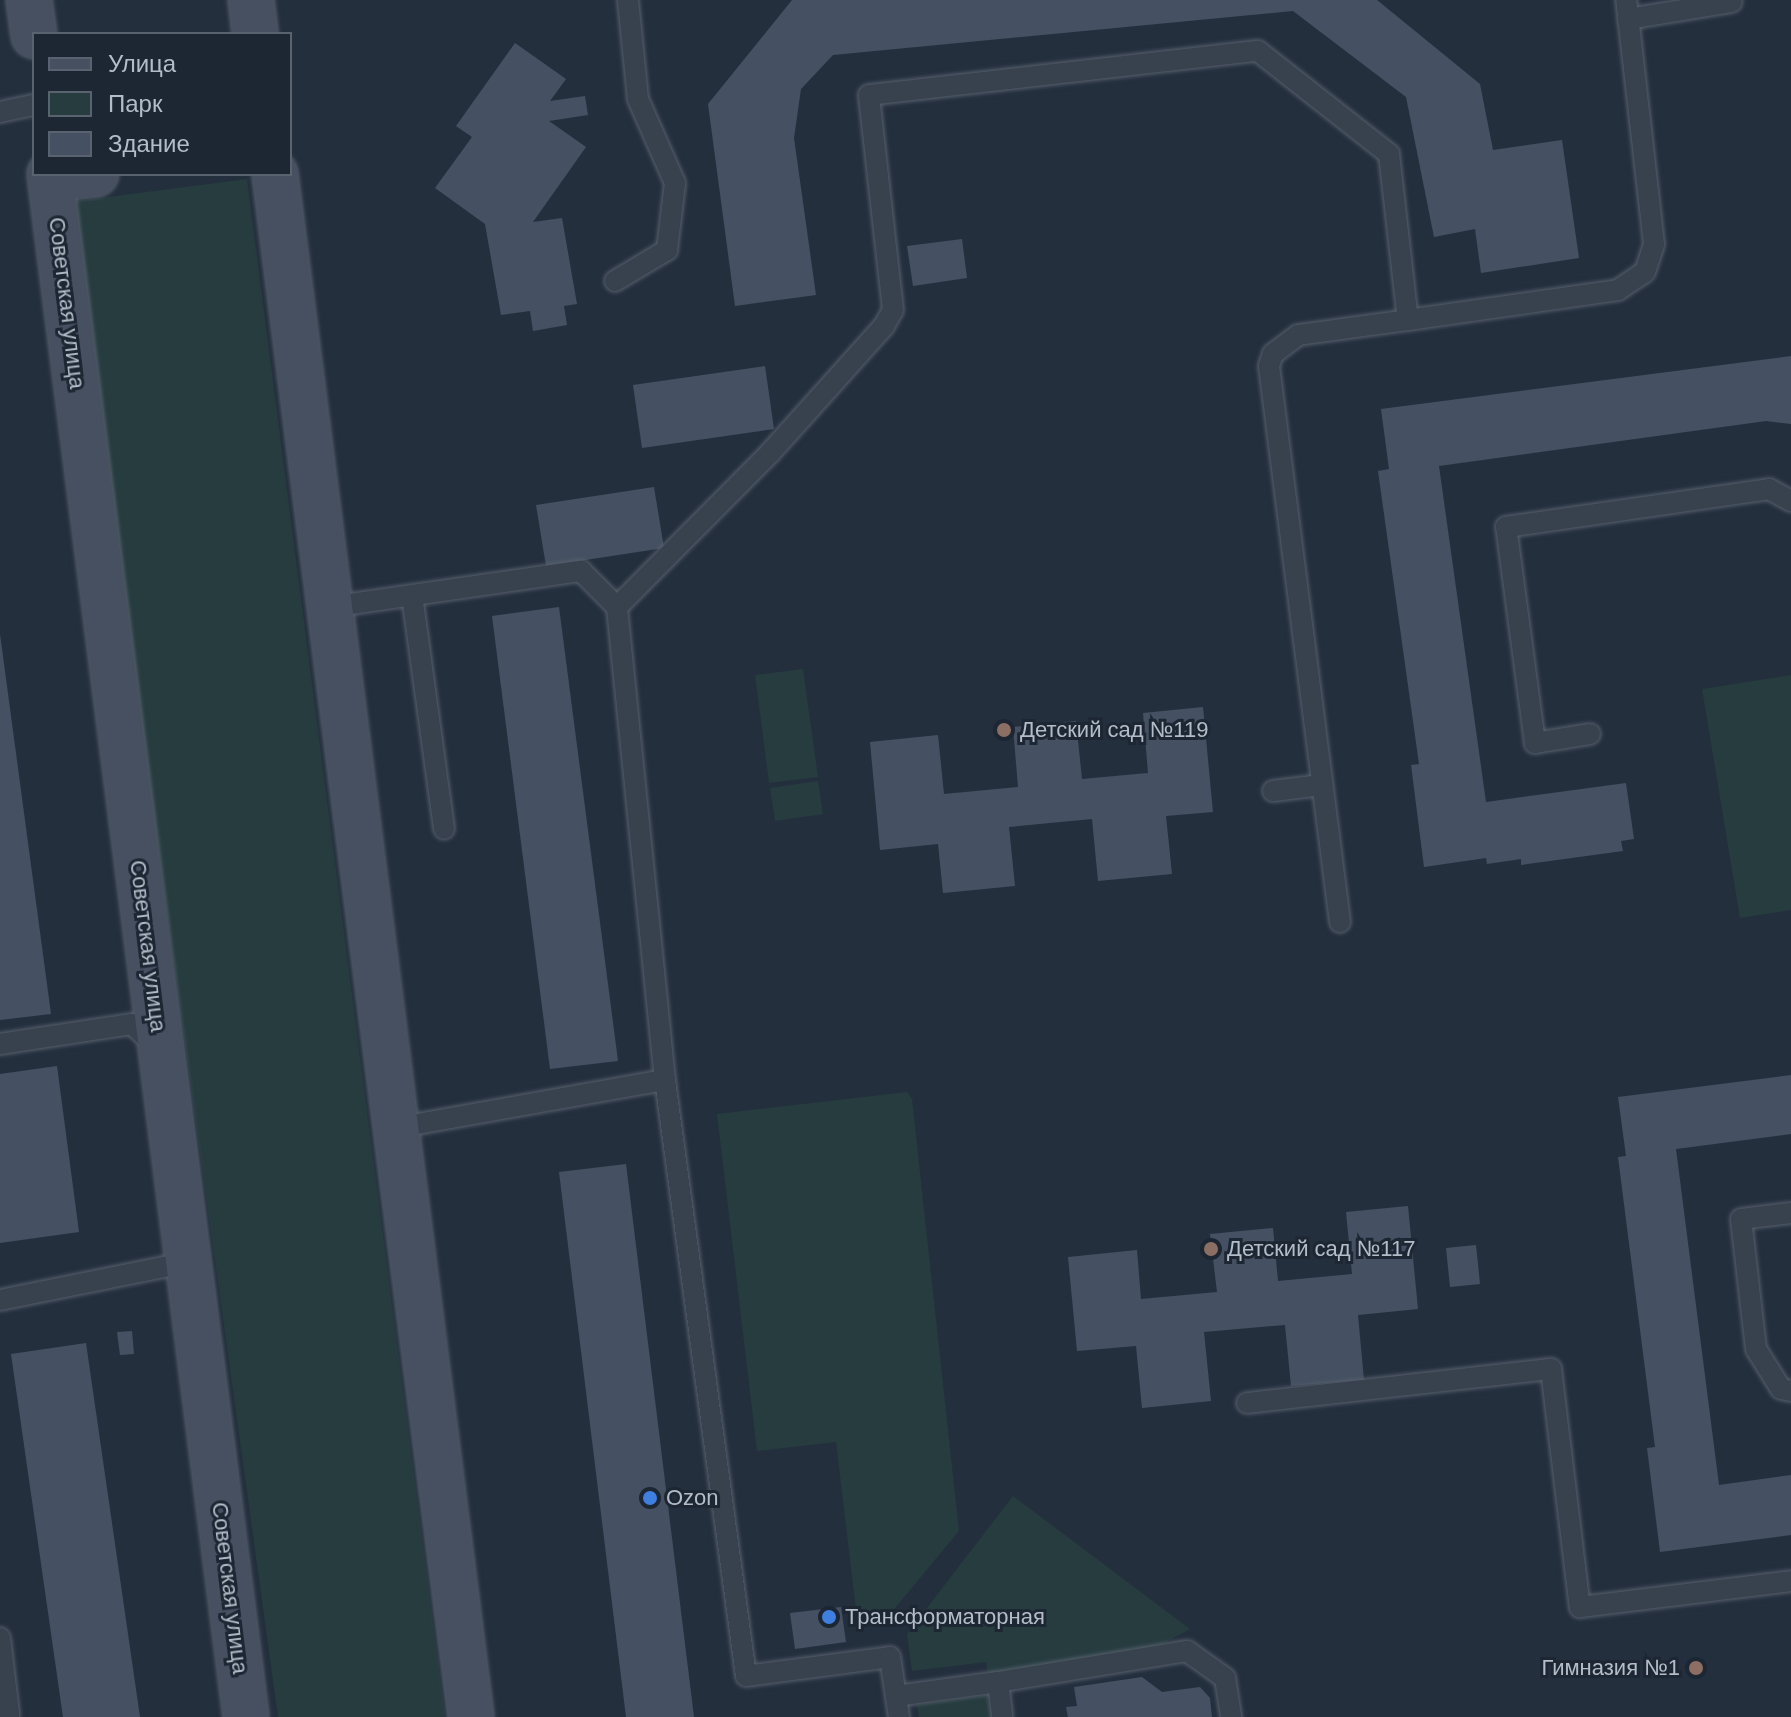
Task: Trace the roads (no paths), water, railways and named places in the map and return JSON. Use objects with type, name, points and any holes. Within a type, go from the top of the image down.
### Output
[{"type":"street","points":[[29,0],[33,32]]},
{"type":"street","points":[[251,0],[255,32]]},
{"type":"street","name":"Советская улица","points":[[51,176],[246,1717]]},
{"type":"street","points":[[275,176],[471,1717]]},
{"type":"lane","points":[[615,281],[667,250],[675,183],[638,99],[628,0]]},
{"type":"lane","points":[[1340,922],[1269,366],[1273,354],[1298,335],[1618,290],[1645,272],[1654,244],[1627,9],[1732,2]]},
{"type":"lane","points":[[617,607],[770,453],[884,326],[893,310],[869,95],[1258,51],[1389,154],[1408,320]]},
{"type":"lane","points":[[0,112],[32,105]]},
{"type":"lane","points":[[1590,734],[1535,743],[1506,527],[1769,489],[1791,501]]},
{"type":"lane","points":[[330,607],[581,571],[617,607],[665,1080],[746,1676],[890,1657],[899,1717]]},
{"type":"lane","points":[[412,595],[444,829]]},
{"type":"lane","points":[[1273,791],[1322,785]]},
{"type":"lane","points":[[0,1044],[132,1024],[162,1052]]},
{"type":"lane","points":[[395,1128],[665,1080]]},
{"type":"lane","points":[[1791,1213],[1741,1219],[1756,1349],[1781,1389],[1791,1391]]},
{"type":"lane","points":[[0,1300],[188,1262]]},
{"type":"lane","points":[[1247,1403],[1551,1369],[1580,1607],[1791,1581]]},
{"type":"lane","points":[[0,1638],[9,1714],[0,1715]]},
{"type":"lane","points":[[896,1696],[1187,1651],[1225,1678],[1231,1717]]},
{"type":"lane","points":[[998,1682],[1002,1717]]},
{"type":"place","name":"Детский сад №119","points":[[1004,730]]},
{"type":"place","name":"Детский сад №117","points":[[1211,1249]]},
{"type":"place","name":"Ozon","points":[[650,1498]]},
{"type":"place","name":"Трансформаторная","points":[[829,1617]]},
{"type":"place","name":"Гимназия №1","points":[[1696,1668]]}]
